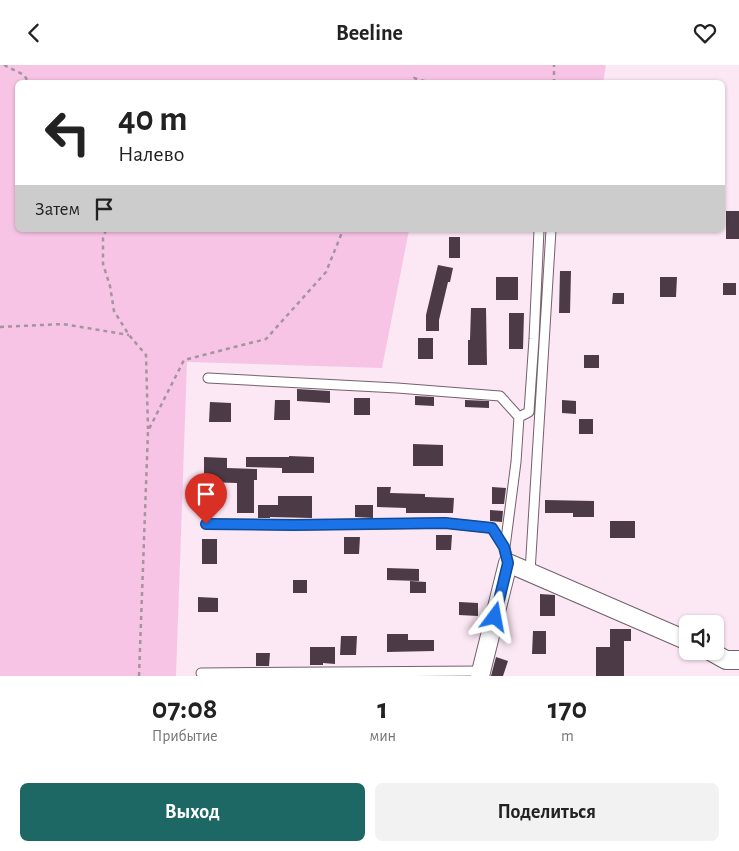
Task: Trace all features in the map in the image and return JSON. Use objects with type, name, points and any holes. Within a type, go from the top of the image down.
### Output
[{"type":"street","points":[[481,673],[506,555],[530,572],[679,637]]},
{"type":"street","points":[[724,659],[739,659]]},
{"type":"lane","points":[[519,417],[528,412],[534,339],[539,232]]},
{"type":"lane","points":[[530,572],[551,232]]},
{"type":"lane","points":[[208,378],[500,396],[519,417],[506,555]]},
{"type":"lane","points":[[206,524],[445,523],[492,528],[506,555]]},
{"type":"lane","points":[[201,673],[481,673]]},
{"type":"path","points":[[4,65],[24,75],[27,80]]},
{"type":"path","points":[[554,65],[554,80]]},
{"type":"path","points":[[105,232],[103,238],[103,264],[110,286],[114,311],[129,335],[146,355],[148,431],[139,676]]},
{"type":"path","points":[[148,431],[184,360],[266,339],[326,272],[342,232]]},
{"type":"path","points":[[0,327],[63,324],[129,335]]},
{"type":"shaded area","points":[[0,65],[606,65],[604,80],[15,80],[15,232],[409,232],[382,368],[187,362],[176,676],[0,676]]},
{"type":"building","points":[[726,211],[739,211],[739,239],[726,239]]},
{"type":"building","points":[[449,237],[460,237],[460,258],[449,258]]},
{"type":"building","points":[[438,265],[453,268],[439,320],[439,331],[426,331],[426,315]]},
{"type":"building","points":[[560,271],[571,271],[570,313],[559,313]]},
{"type":"building","points":[[496,277],[518,277],[518,300],[496,300]]},
{"type":"building","points":[[660,277],[677,277],[676,297],[660,297]]},
{"type":"building","points":[[723,283],[736,283],[736,295],[723,295]]},
{"type":"building","points":[[613,293],[624,293],[624,304],[612,304]]},
{"type":"building","points":[[471,308],[486,308],[487,365],[468,365]]},
{"type":"building","points":[[509,313],[524,313],[523,349],[509,349]]},
{"type":"building","points":[[418,338],[433,338],[433,359],[418,359]]},
{"type":"building","points":[[584,355],[599,355],[599,368],[584,368]]},
{"type":"building","points":[[297,389],[330,391],[330,403],[297,401]]},
{"type":"building","points":[[415,396],[434,397],[434,406],[415,405]]},
{"type":"building","points":[[354,398],[370,398],[370,415],[354,415]]},
{"type":"building","points":[[275,400],[290,400],[290,420],[274,420]]},
{"type":"building","points":[[465,400],[489,401],[489,408],[465,407]]},
{"type":"building","points":[[562,400],[576,401],[576,414],[562,413]]},
{"type":"building","points":[[210,402],[231,403],[231,422],[209,422]]},
{"type":"building","points":[[579,419],[593,419],[593,434],[579,434]]},
{"type":"building","points":[[413,444],[443,445],[443,466],[413,466]]},
{"type":"building","points":[[204,457],[227,458],[227,468],[257,469],[257,480],[254,480],[254,513],[237,513],[237,483],[204,482]]},
{"type":"building","points":[[246,457],[314,457],[314,473],[282,473],[282,468],[246,467]]},
{"type":"building","points":[[377,487],[391,487],[390,493],[425,494],[425,497],[454,498],[453,513],[406,513],[406,508],[377,507]]},
{"type":"building","points":[[492,487],[506,488],[504,504],[492,504]]},
{"type":"building","points":[[278,496],[312,496],[312,518],[258,518],[258,505],[278,505]]},
{"type":"building","points":[[545,500],[594,501],[594,517],[573,517],[573,513],[545,513]]},
{"type":"building","points":[[355,505],[373,505],[373,518],[355,517]]},
{"type":"building","points":[[490,510],[503,511],[502,522],[490,521]]},
{"type":"building","points":[[610,521],[635,521],[635,538],[610,538]]},
{"type":"building","points":[[436,535],[452,535],[451,550],[436,550]]},
{"type":"building","points":[[344,537],[360,537],[359,554],[344,554]]},
{"type":"building","points":[[202,539],[217,539],[217,564],[202,564]]},
{"type":"building","points":[[387,568],[419,569],[419,581],[387,580]]},
{"type":"building","points":[[293,580],[307,580],[307,593],[293,593]]},
{"type":"building","points":[[410,581],[426,582],[426,593],[410,593]]},
{"type":"building","points":[[540,594],[555,595],[555,616],[540,616]]},
{"type":"building","points":[[198,597],[218,598],[218,612],[198,612]]},
{"type":"building","points":[[459,602],[478,603],[478,616],[459,615]]},
{"type":"building","points":[[610,629],[631,629],[631,641],[624,641],[624,676],[596,676],[596,647],[610,647]]},
{"type":"building","points":[[533,631],[546,631],[546,654],[532,654]]},
{"type":"building","points":[[387,634],[408,634],[408,640],[434,640],[434,651],[387,652]]},
{"type":"building","points":[[341,636],[357,636],[356,655],[340,655]]},
{"type":"building","points":[[310,647],[335,647],[335,664],[310,665]]},
{"type":"building","points":[[256,653],[270,653],[269,666],[256,666]]},
{"type":"building","points":[[496,657],[508,661],[503,676],[491,676]]},
{"type":"route","points":[[206,524],[445,523],[492,528],[504,547],[508,563],[495,617]]}]
